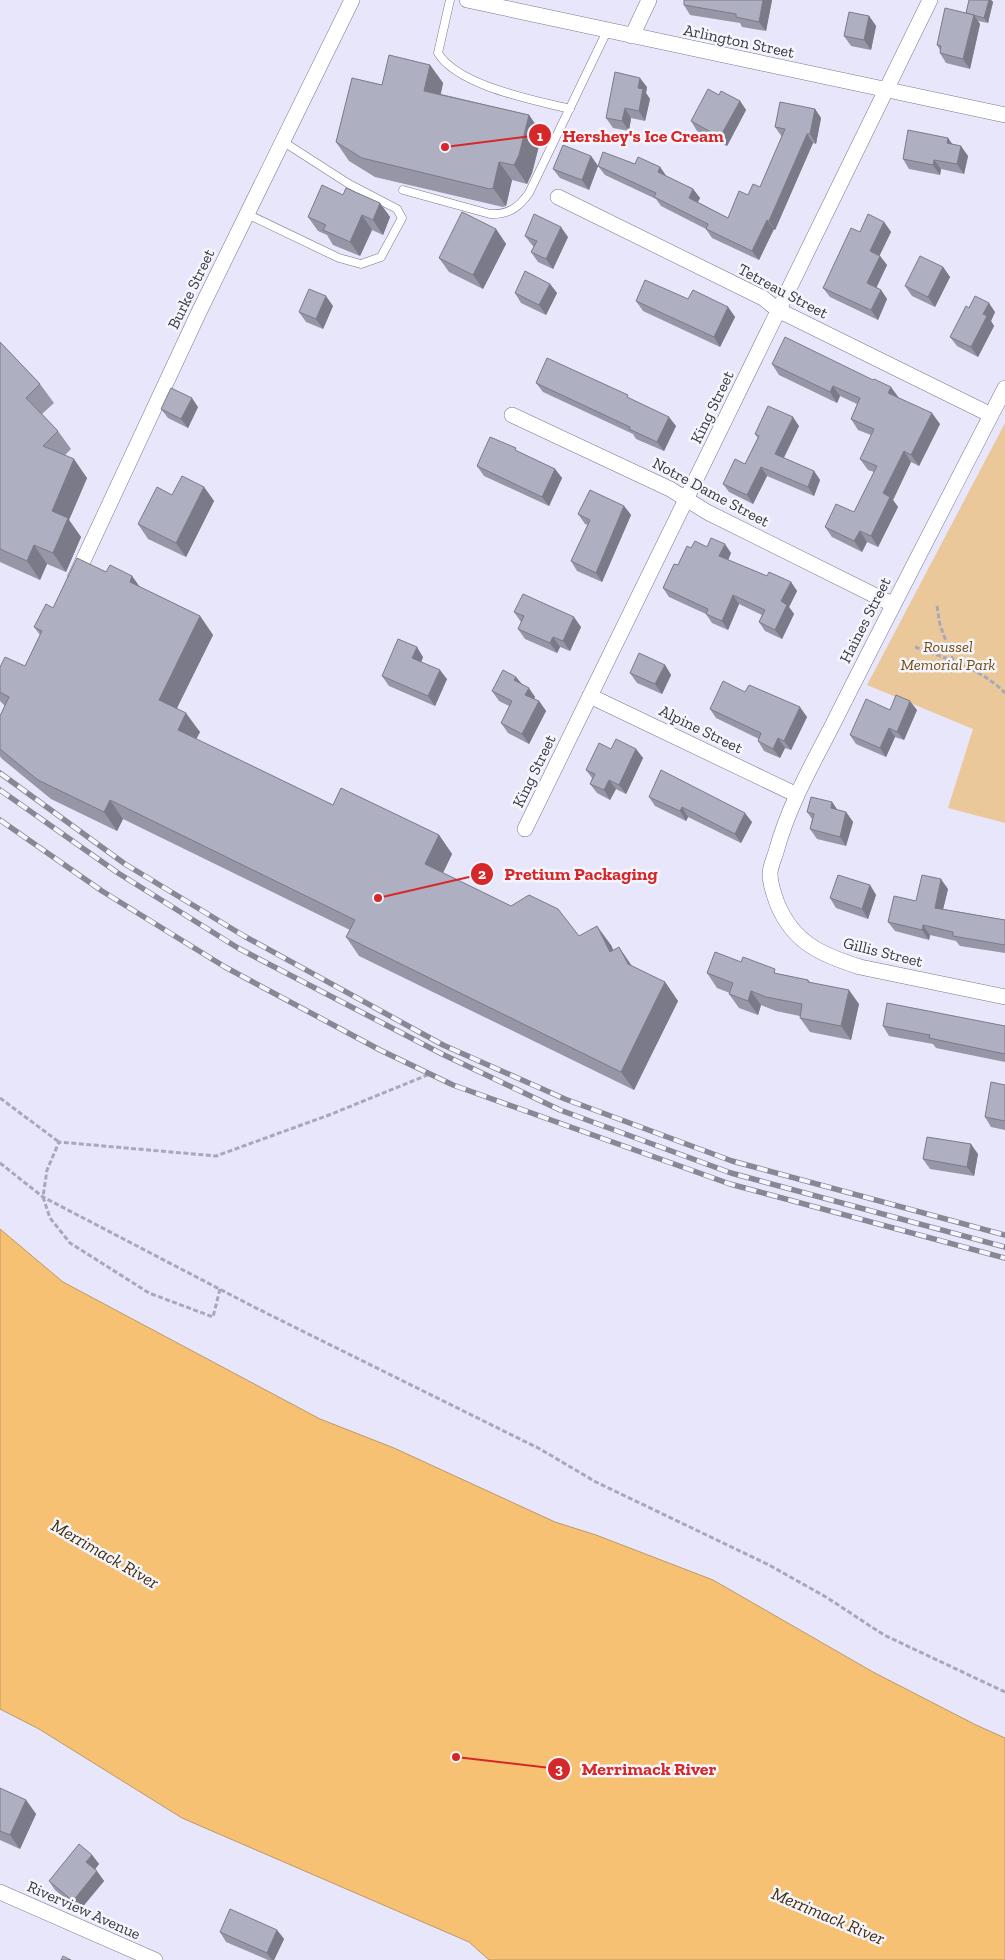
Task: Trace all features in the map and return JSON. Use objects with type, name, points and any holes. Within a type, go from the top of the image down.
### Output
[{"type":"street","name":"Burke Street","points":[[67,594],[282,141],[352,0]]},
{"type":"street","name":"Arlington Street","points":[[467,0],[1005,115]]},
{"type":"street","points":[[632,36],[649,0]]},
{"type":"street","name":"King Street","points":[[525,829],[930,0]]},
{"type":"street","name":"Tetreau Street","points":[[558,198],[763,298],[778,310],[991,415]]},
{"type":"street","name":"Haines Street","points":[[770,874],[780,837],[797,795],[892,604],[1005,388]]},
{"type":"street","name":"Notre Dame Street","points":[[512,415],[670,488],[716,516],[892,604]]},
{"type":"street","name":"Alpine Street","points":[[590,696],[797,795]]},
{"type":"street","name":"Gillis Street","points":[[770,874],[775,897],[783,918],[798,937],[816,950],[860,967],[1005,997]]},
{"type":"street","name":"Riverview Avenue","points":[[0,1892],[155,1960]]},
{"type":"lane","points":[[450,0],[438,54],[443,61],[476,81],[570,110]]},
{"type":"lane","points":[[403,190],[490,214],[502,215],[522,203],[529,193],[570,110],[606,31]]},
{"type":"lane","points":[[247,214],[339,258],[361,264],[381,256],[402,218],[397,209],[350,184],[282,141]]},
{"type":"path","points":[[937,606],[940,625],[954,661]]},
{"type":"path","points":[[915,647],[954,661],[982,676],[1005,693]]},
{"type":"path","points":[[0,1098],[59,1142],[216,1156],[330,1115],[430,1074]]},
{"type":"path","points":[[59,1142],[47,1170],[43,1197],[50,1218],[70,1243],[149,1293],[213,1317],[220,1289]]},
{"type":"path","points":[[0,1163],[43,1197],[220,1289],[531,1444],[596,1482],[769,1565],[826,1597],[884,1635],[1005,1692]]},
{"type":"green space","name":"Roussel Memorial Park","points":[[1005,423],[1005,823],[948,808],[973,729],[867,685]]},
{"type":"water","points":[[0,1229],[63,1282],[320,1419],[394,1448],[555,1522],[596,1535],[713,1580],[873,1672],[1005,1738],[1005,1960],[489,1960],[469,1942],[182,1818],[39,1729],[0,1709]]},
{"type":"building","points":[[684,0],[763,0],[759,22],[736,17],[736,14],[684,5]]},
{"type":"building","points":[[969,0],[989,0],[984,18],[966,13]]},
{"type":"building","points":[[945,8],[974,15],[963,59],[940,53],[941,46],[937,45]]},
{"type":"building","points":[[849,12],[869,16],[864,40],[844,36]]},
{"type":"building","points":[[389,55],[430,65],[424,91],[529,115],[519,155],[514,165],[499,162],[493,188],[490,189],[362,158],[336,142],[352,78],[382,85]]},
{"type":"building","points":[[615,72],[640,78],[638,88],[643,89],[639,111],[625,108],[622,121],[606,118]]},
{"type":"building","points":[[708,89],[719,95],[721,91],[740,101],[720,137],[691,121]]},
{"type":"building","points":[[780,102],[815,109],[810,134],[807,134],[769,221],[767,220],[752,251],[706,229],[708,224],[654,197],[656,193],[598,166],[603,152],[635,164],[638,157],[660,167],[658,172],[693,189],[689,198],[728,218],[739,191],[748,195],[753,184],[760,187],[785,129],[775,127]]},
{"type":"building","points":[[908,130],[948,138],[947,143],[961,146],[957,164],[934,160],[933,165],[903,159]]},
{"type":"building","points":[[563,145],[591,156],[582,180],[553,169]]},
{"type":"building","points":[[322,185],[343,195],[346,188],[380,203],[373,220],[362,215],[350,242],[323,230],[326,225],[308,217]]},
{"type":"building","points":[[462,212],[496,229],[473,275],[439,258]]},
{"type":"building","points":[[534,214],[561,227],[546,259],[531,252],[537,241],[525,236]]},
{"type":"building","points":[[868,214],[884,222],[870,251],[880,256],[867,283],[881,290],[871,310],[823,288],[851,228],[860,232]]},
{"type":"building","points":[[920,256],[943,267],[928,297],[905,286]]},
{"type":"building","points":[[525,271],[550,284],[539,305],[515,293]]},
{"type":"building","points":[[645,280],[688,299],[693,290],[728,307],[714,337],[636,301]]},
{"type":"building","points":[[309,289],[326,296],[316,319],[299,312]]},
{"type":"building","points":[[975,296],[989,303],[983,314],[987,316],[971,347],[950,337],[966,306],[969,308]]},
{"type":"building","points":[[785,337],[891,387],[888,393],[932,413],[911,455],[904,451],[883,493],[890,497],[871,536],[860,531],[854,541],[825,527],[836,504],[854,512],[877,466],[860,459],[874,429],[851,419],[860,398],[833,386],[830,392],[772,364]]},
{"type":"building","points":[[0,342],[40,384],[26,398],[58,431],[43,446],[74,459],[52,511],[68,518],[53,553],[34,545],[27,561],[0,549]]},
{"type":"building","points":[[547,358],[628,395],[627,397],[669,417],[657,442],[629,429],[630,427],[536,383]]},
{"type":"building","points":[[171,388],[192,398],[181,419],[161,409]]},
{"type":"building","points":[[768,406],[793,417],[775,454],[814,471],[808,487],[761,467],[747,495],[723,484],[735,459],[745,464],[759,436],[755,434]]},
{"type":"building","points":[[490,437],[516,448],[515,450],[555,469],[542,497],[477,466]]},
{"type":"building","points":[[182,476],[204,487],[176,543],[138,524],[157,487],[172,495]]},
{"type":"building","points":[[590,490],[624,506],[596,573],[571,561],[590,520],[578,514]]},
{"type":"building","points":[[711,538],[725,544],[719,556],[767,576],[769,572],[791,582],[781,601],[787,605],[775,630],[759,622],[765,610],[733,595],[722,621],[706,614],[708,609],[663,588],[674,564],[678,565],[687,546],[691,548],[695,541],[707,547]]},
{"type":"building","points":[[77,558],[106,572],[110,565],[132,576],[130,582],[200,616],[159,700],[186,713],[178,730],[333,805],[341,788],[439,835],[425,864],[511,906],[529,895],[558,909],[579,936],[597,926],[610,952],[619,947],[628,964],[665,982],[621,1072],[346,937],[355,920],[110,800],[104,812],[38,780],[0,749],[0,716],[9,697],[0,692],[0,667],[5,657],[25,666],[42,631],[34,627],[46,604],[53,608]]},
{"type":"building","points":[[523,594],[574,617],[563,641],[553,637],[550,643],[518,629],[524,616],[514,612]]},
{"type":"building","points":[[398,639],[417,647],[412,658],[440,670],[428,696],[382,676]]},
{"type":"building","points":[[639,653],[665,665],[655,684],[630,673]]},
{"type":"building","points":[[503,670],[516,677],[514,680],[529,688],[525,695],[539,701],[522,734],[501,723],[512,701],[492,691]]},
{"type":"building","points":[[723,681],[745,692],[749,685],[800,707],[784,741],[778,738],[773,749],[758,741],[761,733],[710,709]]},
{"type":"building","points":[[896,695],[910,701],[897,732],[889,728],[880,748],[850,735],[866,699],[890,710]]},
{"type":"building","points":[[616,739],[636,749],[619,785],[609,780],[604,790],[590,784],[595,774],[586,770],[599,743],[611,749]]},
{"type":"building","points":[[661,770],[745,813],[735,834],[682,807],[680,811],[649,797]]},
{"type":"building","points":[[811,797],[832,802],[831,808],[846,812],[840,837],[810,829],[814,814],[807,812]]},
{"type":"building","points":[[838,875],[870,885],[862,909],[830,898]]},
{"type":"building","points":[[922,875],[941,879],[935,908],[1005,920],[1005,945],[953,936],[953,932],[923,925],[922,930],[888,922],[894,896],[916,901]]},
{"type":"building","points":[[715,952],[741,962],[743,957],[775,969],[774,973],[849,990],[841,1026],[800,1018],[802,1004],[766,997],[751,991],[748,1001],[729,994],[733,983],[707,973]]},
{"type":"building","points":[[887,1003],[1005,1026],[1005,1054],[929,1038],[930,1035],[883,1026]]},
{"type":"building","points":[[991,1082],[1005,1085],[1005,1121],[985,1117]]},
{"type":"building","points":[[927,1137],[971,1144],[967,1167],[923,1159]]},
{"type":"building","points":[[0,1788],[26,1800],[10,1835],[0,1831]]},
{"type":"building","points":[[79,1844],[92,1855],[86,1862],[97,1871],[73,1901],[49,1881]]},
{"type":"building","points":[[230,1909],[277,1930],[267,1953],[220,1932]]},
{"type":"building","points":[[63,1956],[71,1960],[61,1960]]},
{"type":"railway","points":[[0,773],[125,864],[244,936],[443,1045],[565,1099],[732,1161],[1005,1235]]},
{"type":"railway","points":[[0,790],[118,873],[238,948],[442,1054],[560,1110],[731,1173],[1005,1247]]},
{"type":"railway","points":[[0,820],[102,891],[225,967],[380,1050],[453,1085],[730,1184],[1005,1258]]},
{"type":"place","name":"Hershey's Ice Cream","points":[[445,147]]},
{"type":"place","name":"Pretium Packaging","points":[[378,898]]},
{"type":"place","name":"Merrimack River","points":[[456,1757]]}]
